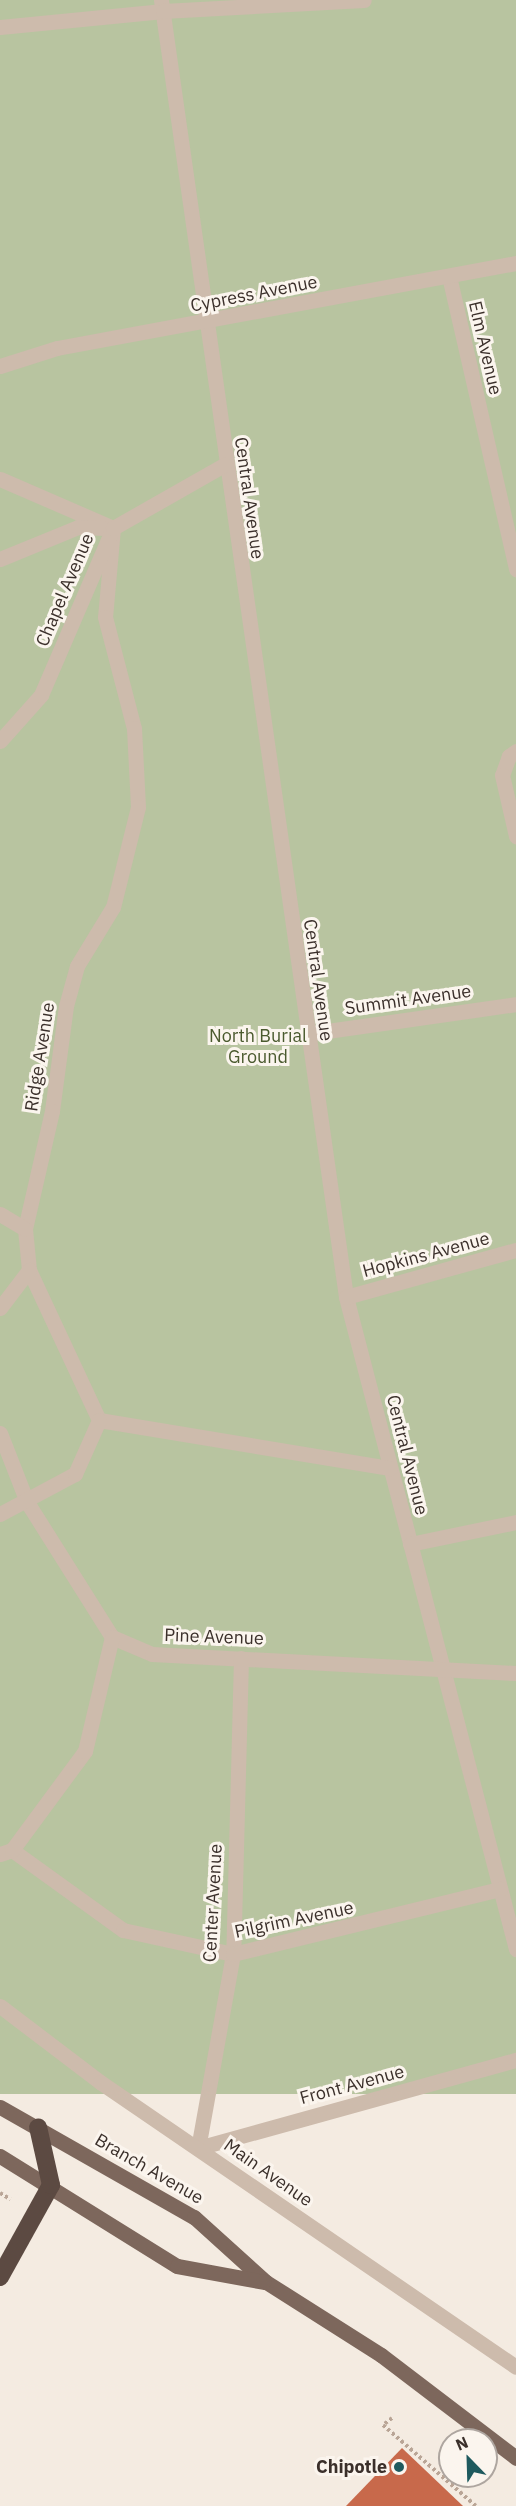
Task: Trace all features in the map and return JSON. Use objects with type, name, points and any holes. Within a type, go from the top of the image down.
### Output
[{"type":"highway","points":[[0,2277],[51,2185],[38,2127]]},
{"type":"main road","name":"Branch Avenue","points":[[0,2107],[194,2217],[266,2282],[381,2355],[516,2458]]},
{"type":"main road","name":"Branch Avenue","points":[[0,2156],[51,2185],[177,2266],[266,2282]]},
{"type":"lane","points":[[0,27],[162,6],[364,0]]},
{"type":"lane","name":"Central Avenue","points":[[162,6],[224,465],[346,1297],[516,1949]]},
{"type":"lane","name":"Cypress Avenue","points":[[0,366],[57,348],[204,324],[516,263]]},
{"type":"lane","name":"Elm Avenue","points":[[449,276],[516,569]]},
{"type":"lane","name":"Chapel Avenue","points":[[0,741],[41,695],[113,528],[224,465]]},
{"type":"lane","points":[[0,479],[113,528]]},
{"type":"lane","points":[[0,559],[78,526],[113,528]]},
{"type":"lane","name":"Ridge Avenue","points":[[99,1420],[28,1270],[26,1229],[52,1111],[66,1006],[77,966],[113,907],[138,807],[134,728],[105,617],[113,528]]},
{"type":"lane","points":[[516,752],[509,756],[502,775],[516,836]]},
{"type":"lane","name":"Summit Avenue","points":[[306,1034],[516,1005]]},
{"type":"lane","points":[[0,1214],[26,1229]]},
{"type":"lane","name":"Hopkins Avenue","points":[[346,1297],[516,1250]]},
{"type":"lane","points":[[0,1308],[28,1270]]},
{"type":"lane","points":[[0,1514],[27,1502],[75,1474],[99,1420],[390,1468]]},
{"type":"lane","points":[[0,1433],[27,1502],[112,1637],[85,1751],[6,1852]]},
{"type":"lane","points":[[410,1544],[516,1522]]},
{"type":"lane","name":"Pine Avenue","points":[[112,1637],[152,1654],[516,1673]]},
{"type":"lane","name":"Center Avenue","points":[[198,2148],[233,1954],[241,1658]]},
{"type":"lane","name":"Pilgrim Avenue","points":[[6,1852],[123,1930],[233,1954],[500,1889]]},
{"type":"lane","name":"Main Avenue","points":[[0,2006],[100,2082],[516,2367]]},
{"type":"lane","name":"Front Avenue","points":[[198,2148],[516,2060]]},
{"type":"path","points":[[0,2193],[11,2199]]},
{"type":"path","points":[[392,2418],[383,2425],[476,2506]]},
{"type":"green space","name":"North Burial Ground","points":[[0,0],[516,0],[516,2094],[0,2094]]},
{"type":"building","points":[[402,2448],[438,2482],[438,2488],[444,2488],[463,2506],[346,2506]]},
{"type":"place","name":"Chipotle","points":[[399,2467]]}]
